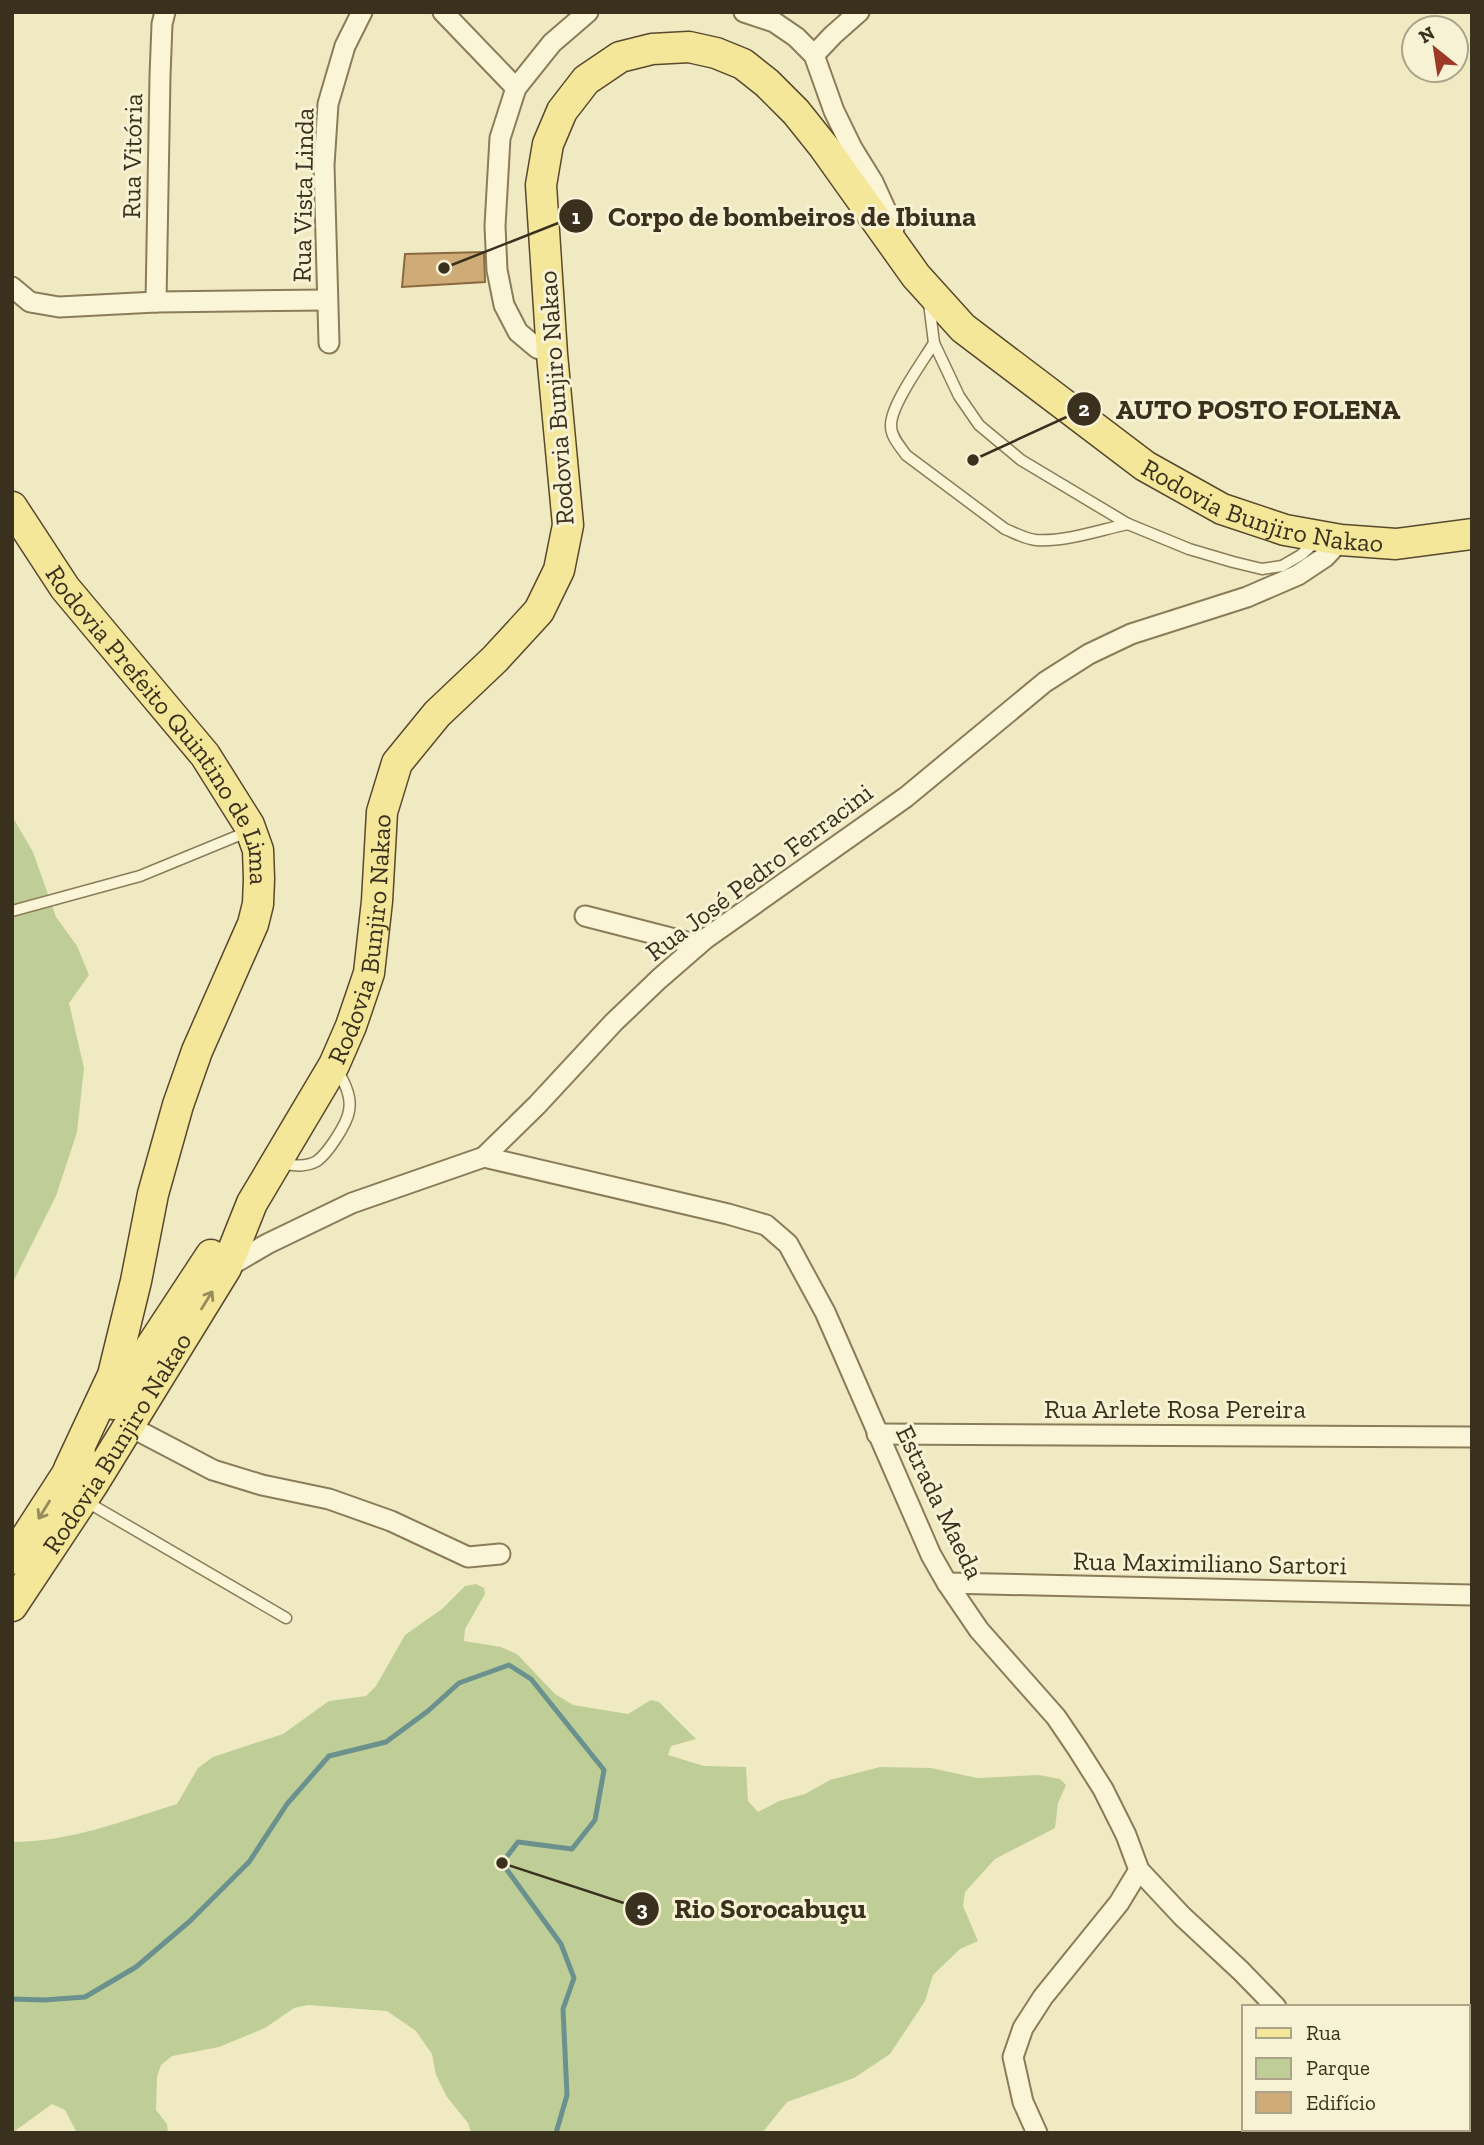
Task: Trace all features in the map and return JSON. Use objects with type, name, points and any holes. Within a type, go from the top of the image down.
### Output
[{"type":"main road","name":"Rodovia Bunjiro Nakao","points":[[12,1605],[83,1500],[226,1268],[252,1203],[334,1065],[369,973],[377,901],[382,812],[397,763],[437,714],[495,659],[539,611],[559,570],[568,525],[552,354],[541,185],[548,144],[562,111],[586,80],[620,58],[652,49],[689,47],[716,53],[743,64],[796,112],[922,282],[963,328],[1145,466],[1222,509],[1285,530],[1331,538],[1396,544],[1468,535]]},
{"type":"main road","name":"Rodovia Prefeito Quintino de Lima","points":[[12,507],[65,588],[205,755],[231,794],[251,830],[258,850],[258,904],[253,925],[197,1051],[177,1105],[153,1194],[136,1281],[113,1375],[69,1469]]},
{"type":"main road","name":"Rodovia Bunjiro Nakao","points":[[12,1559],[217,1247],[252,1203]]},
{"type":"main road","points":[[49,1549],[105,1449],[126,1403],[136,1371],[136,1281]]},
{"type":"street","name":"Rua Vitória","points":[[156,302],[160,76],[165,12]]},
{"type":"street","name":"Rua Vista Linda","points":[[329,343],[324,165],[328,104],[345,46],[362,12]]},
{"type":"street","points":[[443,12],[516,88]]},
{"type":"street","points":[[552,354],[537,348],[518,332],[504,305],[497,270],[495,226],[500,138],[516,88],[552,43],[588,12]]},
{"type":"street","points":[[744,12],[774,22],[796,37],[814,55],[834,111],[873,182],[922,282]]},
{"type":"street","points":[[814,55],[859,12]]},
{"type":"street","points":[[12,287],[30,302],[59,307],[156,302],[327,300]]},
{"type":"street","name":"Rua José Pedro Ferracini","points":[[226,1268],[267,1244],[352,1203],[484,1157],[537,1105],[614,1022],[698,945],[906,797],[1045,681],[1131,634],[1247,597],[1298,575],[1325,557],[1331,538]]},
{"type":"street","points":[[585,916],[698,945]]},
{"type":"street","name":"Estrada Maeda","points":[[484,1157],[728,1214],[766,1225],[788,1244],[841,1346],[931,1555],[947,1583],[979,1630],[1056,1717],[1077,1748],[1126,1835],[1139,1870],[1182,1916],[1274,2005]]},
{"type":"street","points":[[129,1426],[213,1470],[262,1485],[329,1499],[391,1521],[468,1557],[500,1554]]},
{"type":"street","name":"Rua Arlete Rosa Pereira","points":[[877,1434],[1472,1437]]},
{"type":"street","name":"Rua Maximiliano Sartori","points":[[947,1583],[1472,1595]]},
{"type":"street","points":[[1037,2133],[1023,2102],[1013,2057],[1023,2028],[1043,1997],[1119,1903],[1139,1870]]},
{"type":"lane","points":[[922,282],[934,343],[959,396],[979,425],[1021,460],[1128,524],[1189,548],[1262,569],[1282,566],[1331,538]]},
{"type":"lane","points":[[934,343],[895,407],[891,425],[894,439],[906,455],[1005,529],[1021,536],[1035,540],[1056,539],[1128,524]]},
{"type":"lane","points":[[12,911],[140,876],[251,830]]},
{"type":"lane","points":[[275,1162],[299,1166],[316,1161],[336,1138],[350,1110],[346,1085],[334,1065]]},
{"type":"lane","points":[[83,1500],[285,1618]]},
{"type":"green space","points":[[12,816],[33,852],[56,917],[77,946],[89,975],[69,1003],[84,1068],[77,1132],[56,1196],[12,1284]]},
{"type":"green space","points":[[476,1584],[484,1588],[485,1594],[465,1629],[464,1641],[501,1647],[517,1654],[555,1694],[573,1705],[628,1714],[651,1700],[659,1702],[696,1739],[671,1746],[668,1755],[704,1766],[746,1767],[748,1801],[758,1812],[779,1801],[805,1794],[830,1780],[880,1767],[931,1768],[977,1778],[1039,1775],[1060,1779],[1066,1785],[1058,1803],[1055,1828],[995,1859],[965,1892],[963,1906],[978,1941],[960,1949],[933,1975],[925,2001],[890,2054],[854,2078],[787,2102],[762,2133],[471,2133],[468,2123],[447,2097],[436,2075],[432,2054],[416,2031],[387,2011],[308,2005],[294,2008],[265,2028],[219,2047],[172,2056],[161,2065],[157,2077],[156,2110],[167,2124],[168,2133],[77,2133],[65,2110],[52,2104],[12,2133],[12,1842],[75,1834],[177,1804],[198,1768],[213,1757],[283,1734],[329,1701],[366,1696],[376,1686],[405,1635],[442,1609],[465,1586]]},
{"type":"building","points":[[484,252],[485,282],[402,287],[405,254]]},
{"type":"waterway","points":[[12,1999],[85,1997],[136,1967],[190,1921],[249,1862],[287,1804],[329,1756],[386,1742],[428,1711],[459,1683],[509,1665],[531,1679],[604,1770],[595,1820],[572,1849],[518,1842],[502,1863],[561,1944],[574,1978],[563,2009],[567,2095],[556,2133]]},
{"type":"place","name":"Corpo de bombeiros de Ibiuna","points":[[444,268]]},
{"type":"place","name":"AUTO POSTO FOLENA","points":[[973,460]]},
{"type":"place","name":"Rio Sorocabuçu","points":[[502,1863]]}]
